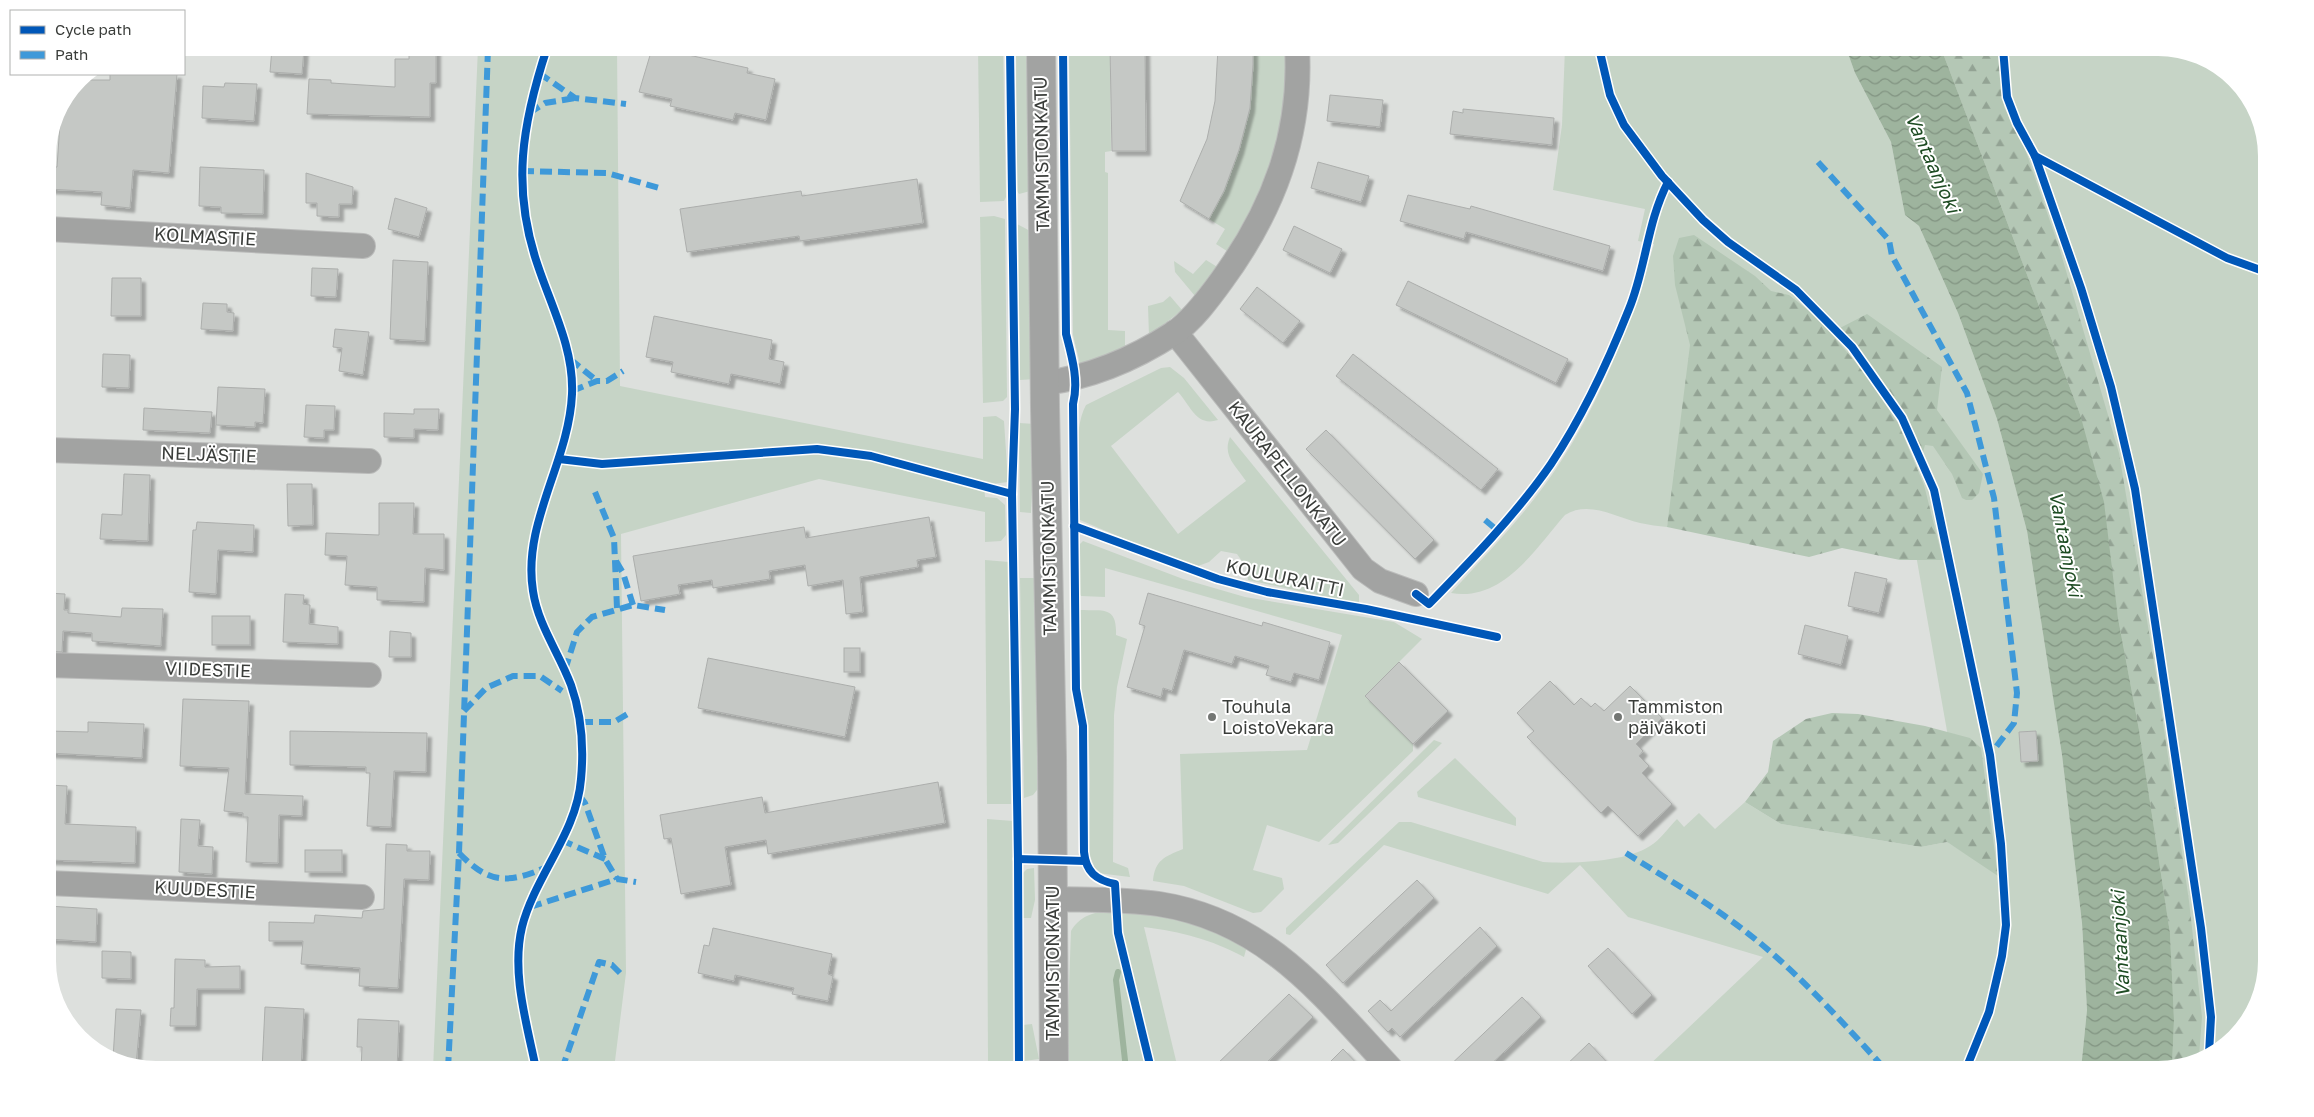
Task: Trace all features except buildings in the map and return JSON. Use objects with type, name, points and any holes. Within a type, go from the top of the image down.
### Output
[{"type":"street","name":"TAMMISTONKATU","points":[[1041,56],[1049,544],[1054,1061]]},
{"type":"street","points":[[1045,383],[1075,379],[1116,365],[1175,332],[1205,302],[1243,252],[1274,192],[1293,122],[1297,93],[1296,56]]},
{"type":"street","name":"KOLMASTIE","points":[[56,229],[363,246]]},
{"type":"street","name":"KAURAPELLONKATU","points":[[1175,332],[1363,569],[1380,581],[1416,594]]},
{"type":"street","name":"NELJÄSTIE","points":[[56,450],[369,461]]},
{"type":"street","name":"VIIDESTIE","points":[[56,665],[369,675]]},
{"type":"street","name":"KUUDESTIE","points":[[56,883],[362,897]]},
{"type":"street","points":[[1053,899],[1129,901],[1160,904],[1195,912],[1252,937],[1285,960],[1305,977],[1383,1061]]},
{"type":"shaded area","points":[[478,56],[617,56],[620,386],[983,459],[983,417],[996,416],[1004,421],[1008,482],[984,485],[985,497],[997,498],[1005,505],[1006,535],[1001,541],[985,542],[985,512],[819,479],[621,534],[626,973],[615,1061],[433,1061]]},
{"type":"shaded area","points":[[978,56],[1003,56],[1006,197],[1004,201],[980,202]]},
{"type":"shaded area","points":[[1016,56],[1032,56],[1034,190],[1019,194],[1017,191]]},
{"type":"shaded area","points":[[1069,56],[1110,56],[1111,151],[1105,152],[1105,172],[1108,173],[1108,330],[1125,331],[1125,350],[1081,368],[1073,335]]},
{"type":"shaded area","points":[[1253,56],[1287,56],[1283,126],[1263,188],[1230,253],[1216,244],[1225,229],[1209,219],[1229,178],[1243,136],[1253,71]]},
{"type":"shaded area","points":[[1565,56],[1849,56],[1855,73],[1891,142],[1905,215],[1919,226],[1958,313],[1997,419],[2027,531],[2062,755],[2082,923],[2087,1010],[2082,1061],[1653,1061],[1763,957],[1628,917],[1580,865],[1548,894],[1384,845],[1290,935],[1286,934],[1286,928],[1399,822],[1411,822],[1543,862],[1568,863],[1598,861],[1627,856],[1650,846],[1677,819],[1684,827],[1699,813],[1715,829],[1745,802],[1781,824],[1921,847],[1947,842],[1969,856],[1916,555],[1670,510],[1667,527],[1640,523],[1593,509],[1583,509],[1565,515],[1529,557],[1502,581],[1487,589],[1470,594],[1451,593],[1532,502],[1572,443],[1614,360],[1654,244],[1638,241],[1645,209],[1553,190],[1562,125]]},
{"type":"shaded area","points":[[1944,56],[2164,56],[2177,58],[2208,70],[2233,90],[2247,112],[2256,137],[2258,150],[2257,973],[2250,999],[2233,1027],[2224,1036],[2202,1050],[2172,1060],[2170,933],[2080,414]]},
{"type":"shaded area","points":[[994,216],[1005,219],[1007,397],[1003,401],[983,403],[980,217]]},
{"type":"shaded area","points":[[1017,224],[1034,233],[1036,379],[1020,380]]},
{"type":"shaded area","points":[[1206,260],[1219,268],[1195,296],[1175,272],[1174,261],[1193,274]]},
{"type":"shaded area","points":[[1170,296],[1182,310],[1149,336],[1148,306],[1163,302]]},
{"type":"shaded area","points":[[1170,367],[1184,378],[1218,420],[1204,421],[1199,418],[1178,392],[1111,446],[1178,534],[1246,481],[1231,461],[1228,450],[1230,437],[1359,595],[1359,604],[1248,580],[1246,567],[1237,554],[1221,551],[1209,562],[1198,566],[1153,551],[1080,520],[1077,445],[1079,429],[1086,405],[1161,368]]},
{"type":"shaded area","points":[[1019,423],[1035,424],[1031,513],[1020,512]]},
{"type":"shaded area","points":[[1083,541],[1183,579],[1245,597],[1394,622],[1422,639],[1365,696],[1413,744],[1413,751],[1319,842],[1267,825],[1253,870],[1282,878],[1284,889],[1261,912],[1253,913],[1184,886],[1153,881],[1158,864],[1171,854],[1183,849],[1180,754],[1307,750],[1342,635],[1105,568],[1105,597],[1081,596],[1079,593],[1079,545]]},
{"type":"shaded area","points":[[985,560],[1009,562],[1011,804],[987,804]]},
{"type":"shaded area","points":[[1020,578],[1034,578],[1038,653],[1037,790],[1033,795],[1024,798]]},
{"type":"shaded area","points":[[1080,610],[1107,612],[1114,619],[1116,635],[1127,639],[1117,687],[1114,715],[1113,862],[1128,868],[1130,877],[1097,873],[1089,854],[1089,747],[1081,688]]},
{"type":"shaded area","points":[[1434,740],[1442,743],[1338,843],[1328,845]]},
{"type":"shaded area","points":[[1455,758],[1516,818],[1516,826],[1418,797],[1417,792]]},
{"type":"shaded area","points":[[987,819],[1013,821],[1013,1061],[988,1061]]},
{"type":"shaded area","points":[[1034,868],[1035,900],[1031,918],[1023,918],[1023,873],[1027,869]]},
{"type":"shaded area","points":[[1113,911],[1142,911],[1184,919],[1247,946],[1244,957],[1196,937],[1144,927],[1176,1061],[1066,1061],[1071,931],[1085,917]]},
{"type":"shaded area","points":[[1032,1024],[1039,1059],[1024,1061],[1023,1025]]},
{"type":"green space","points":[[1944,56],[1998,56],[2004,107],[2024,146],[2060,250],[2119,453],[2156,674],[2189,901],[2202,1017],[2199,1051],[2172,1059],[2174,1020],[2170,933],[2139,730],[2080,414]]},
{"type":"green space","points":[[1694,235],[1755,276],[1771,291],[1789,295],[1818,318],[1863,371],[1898,423],[1924,485],[1943,560],[1900,560],[1842,548],[1809,557],[1667,527],[1690,345],[1675,285],[1673,256],[1679,238]]},
{"type":"green space","points":[[1867,314],[1942,367],[1937,410],[1983,474],[1979,493],[1972,500],[1962,498],[1952,474],[1933,446],[1925,445],[1924,457],[1888,389],[1865,357],[1840,328]]},
{"type":"green space","points":[[1832,713],[1858,714],[1925,726],[1970,738],[1981,748],[1998,876],[1947,842],[1921,847],[1781,824],[1745,802],[1768,772],[1773,741],[1806,719]]},
{"type":"water","name":"Vantaanjoki","points":[[1849,56],[1944,56],[2080,414],[2104,502],[2118,618],[2139,730],[2170,933],[2174,1020],[2172,1059],[2082,1061],[2087,1010],[2082,923],[2062,755],[2027,531],[1997,419],[1958,313],[1919,226],[1905,215],[1891,142],[1855,73]]},
{"type":"waterway","points":[[1118,972],[1116,980],[1125,1061]]},
{"type":"marked path","points":[[448,1061],[459,853],[488,56]]},
{"type":"marked path","points":[[539,73],[575,98],[626,104]]},
{"type":"marked path","points":[[529,113],[545,103],[575,98]]},
{"type":"marked path","points":[[1818,162],[1889,240],[1892,256],[1967,393],[1994,498],[2017,693],[2014,723],[1990,755]]},
{"type":"marked path","points":[[522,171],[607,173],[659,188]]},
{"type":"marked path","points":[[570,359],[597,381]]},
{"type":"marked path","points":[[572,391],[597,381],[607,381],[623,371]]},
{"type":"marked path","points":[[595,492],[614,538],[617,608]]},
{"type":"marked path","points":[[1485,520],[1497,530]]},
{"type":"marked path","points":[[616,561],[623,573],[633,605]]},
{"type":"marked path","points":[[565,670],[577,632],[592,617],[633,605],[665,610]]},
{"type":"marked path","points":[[464,711],[486,688],[513,676],[540,676],[562,691]]},
{"type":"marked path","points":[[581,722],[614,722],[631,712]]},
{"type":"marked path","points":[[579,795],[585,803],[605,859],[617,879]]},
{"type":"marked path","points":[[561,840],[605,859]]},
{"type":"marked path","points":[[459,853],[480,871],[500,878],[521,876],[547,867]]},
{"type":"marked path","points":[[1626,853],[1689,892],[1748,933],[1790,969],[1878,1061]]},
{"type":"marked path","points":[[530,907],[617,879],[636,882]]},
{"type":"marked path","points":[[565,1061],[599,962],[612,965],[620,973]]},
{"type":"cycle path","points":[[534,1061],[519,980],[519,944],[528,908],[572,818],[578,799],[582,755],[580,720],[575,697],[566,673],[539,616],[533,591],[531,566],[534,541],[563,444],[572,394],[572,377],[566,345],[538,266],[524,210],[522,183],[526,130],[531,103],[544,56]]},
{"type":"cycle path","points":[[1010,56],[1015,409],[1012,494],[1018,859],[1019,1061]]},
{"type":"cycle path","points":[[1063,56],[1066,334],[1075,378],[1073,404],[1076,689],[1083,726],[1084,852],[1087,865],[1093,874],[1102,880],[1115,884],[1118,933],[1149,1061]]},
{"type":"cycle path","points":[[1601,56],[1610,95],[1624,125],[1662,176],[1703,220],[1728,242],[1796,290],[1852,347],[1902,418],[1934,490],[1990,755],[2001,844],[2006,925],[2002,956],[1989,1012],[1969,1061]]},
{"type":"cycle path","points":[[2004,56],[2007,97],[2017,123],[2035,156],[2081,288],[2111,387],[2135,489],[2201,928],[2211,1017],[2209,1046]]},
{"type":"cycle path","points":[[2035,156],[2227,258],[2258,269]]},
{"type":"cycle path","points":[[1416,594],[1429,604],[1509,518],[1538,482],[1563,446],[1594,388],[1629,309],[1635,293],[1655,213],[1668,182]]},
{"type":"cycle path","points":[[559,459],[602,464],[817,449],[871,456],[1012,494]]},
{"type":"cycle path","name":"KOULURAITTI","points":[[1074,526],[1218,579],[1267,592],[1366,609],[1497,637]]},
{"type":"cycle path","points":[[1018,859],[1085,861]]},
{"type":"place","name":"Touhula LoistoVekara","points":[[1212,717]]},
{"type":"place","name":"Tammiston päiväkoti","points":[[1618,717]]}]
